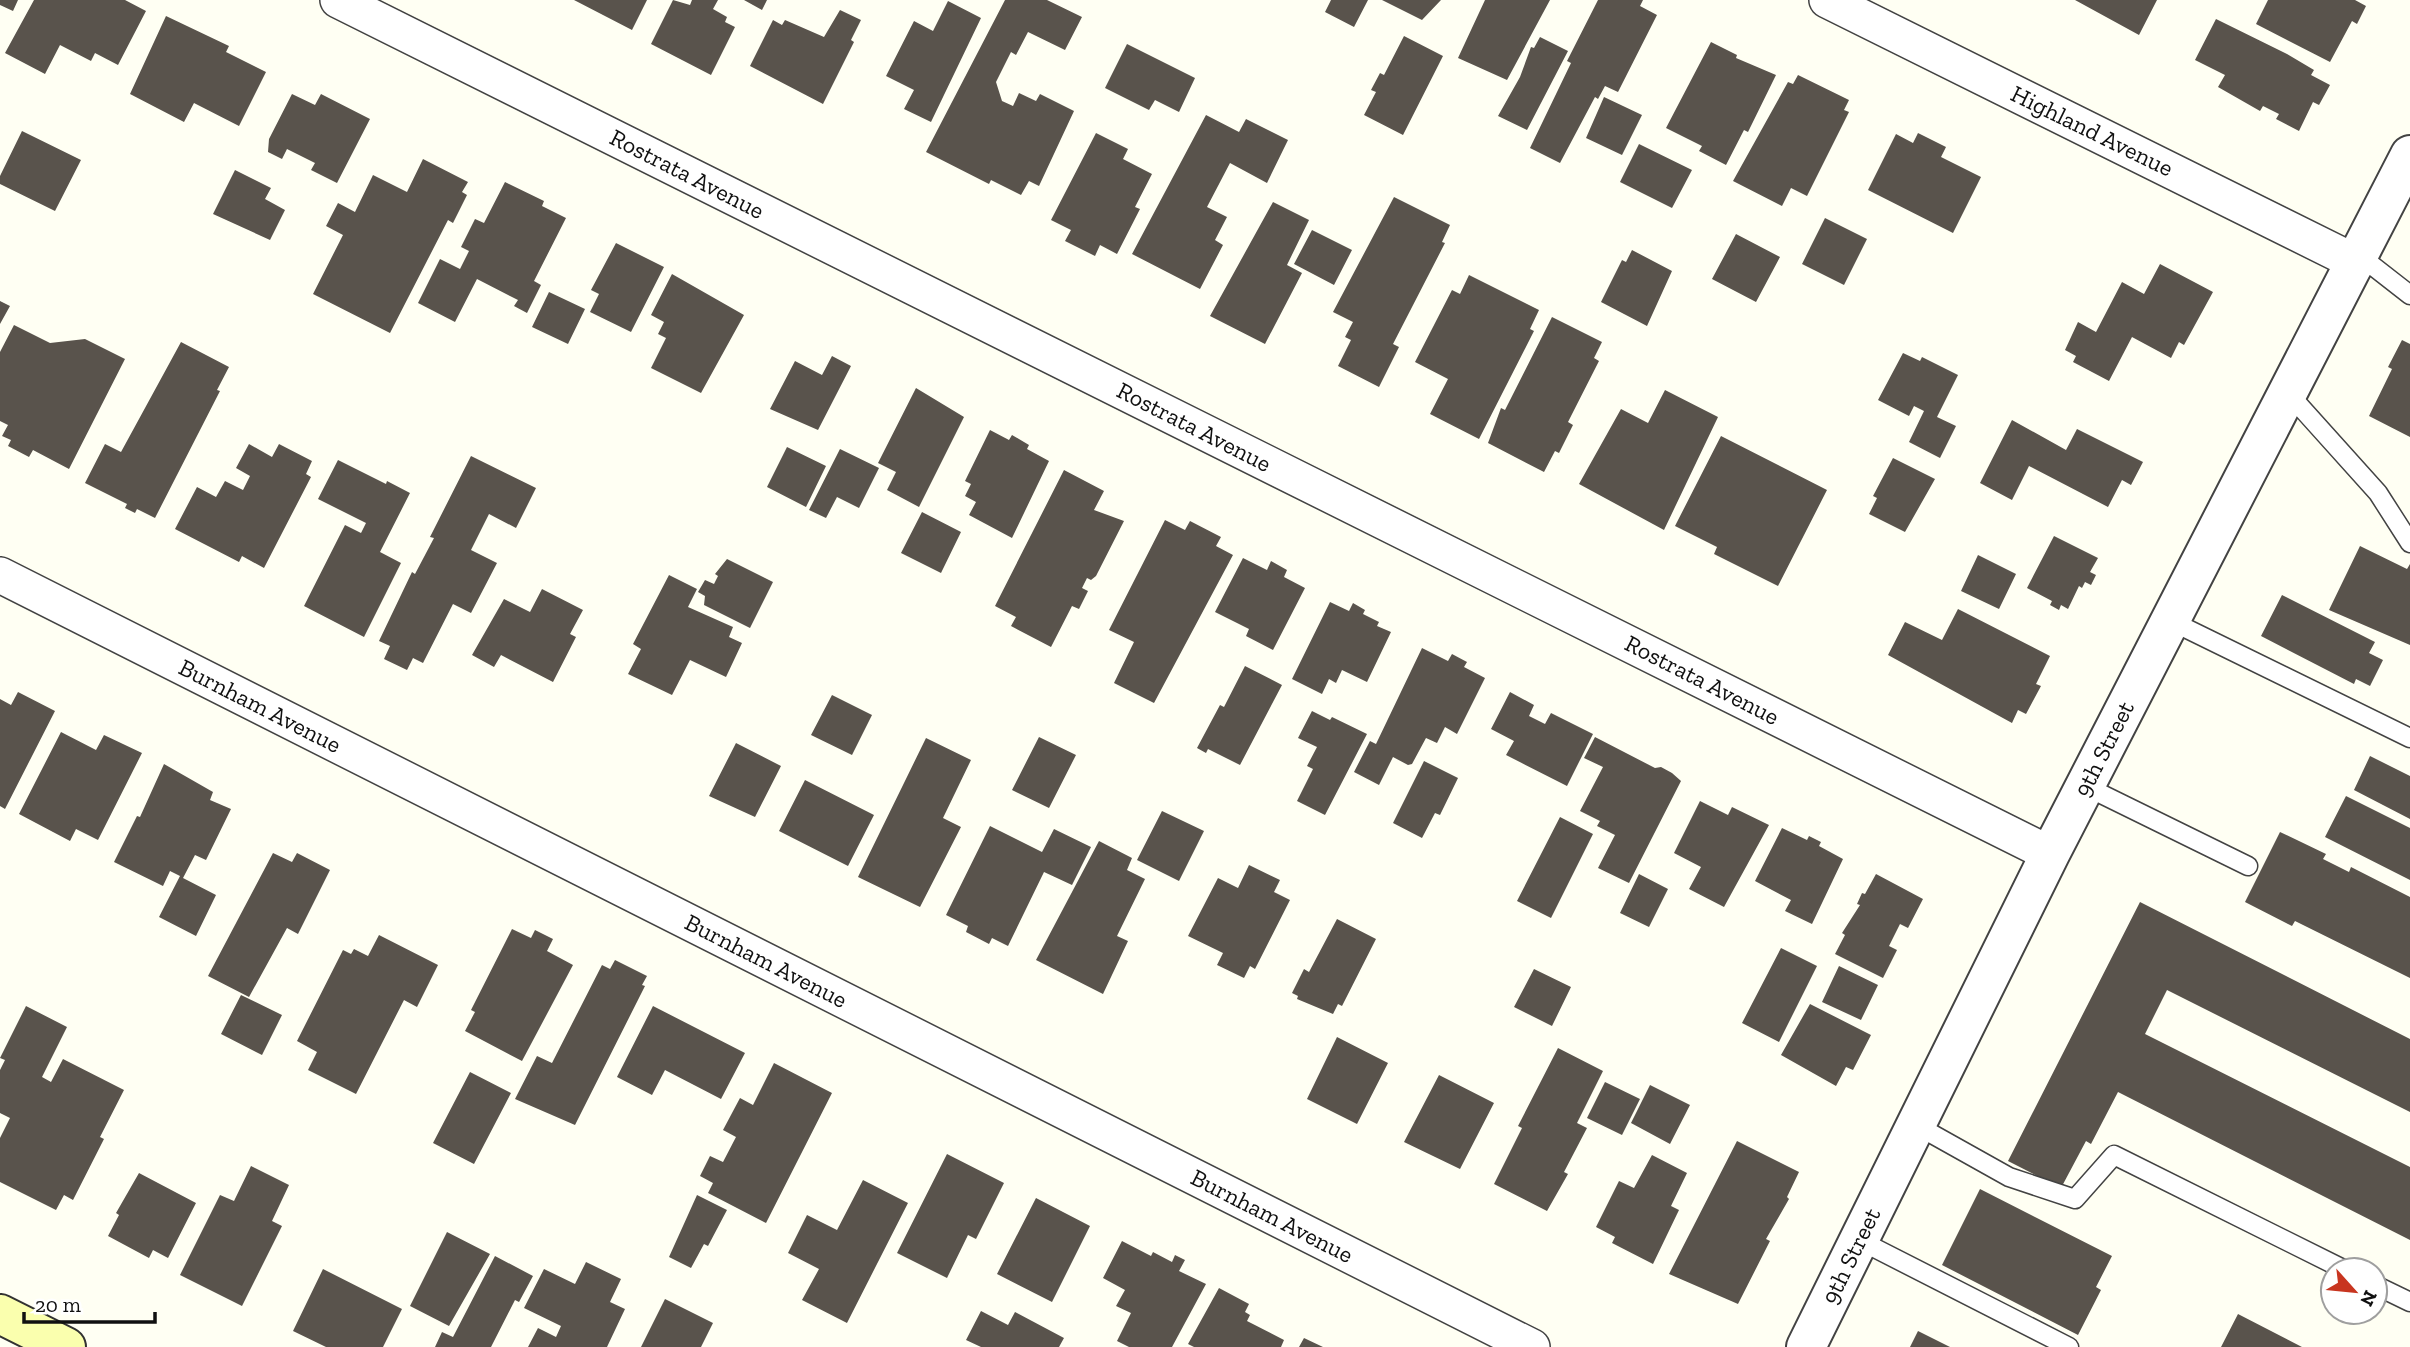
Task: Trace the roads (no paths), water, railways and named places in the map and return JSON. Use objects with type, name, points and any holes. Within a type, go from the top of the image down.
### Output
[{"type":"main road","points":[[0,1314],[66,1347]]},
{"type":"street","name":"Rostrata Avenue","points":[[338,0],[2050,854]]},
{"type":"street","name":"Highland Avenue","points":[[1827,0],[2359,260]]},
{"type":"street","name":"9th Street","points":[[1806,1347],[2050,854],[2359,260],[2410,155]]},
{"type":"street","name":"Burnham Avenue","points":[[0,575],[1532,1347]]},
{"type":"lane","points":[[2359,260],[2410,295]]},
{"type":"lane","points":[[2288,394],[2378,493],[2410,543]]},
{"type":"lane","points":[[2171,621],[2410,738]]},
{"type":"lane","points":[[2085,786],[2248,866]]},
{"type":"lane","points":[[1916,1125],[2009,1177],[2075,1199],[2113,1155],[2319,1257]]},
{"type":"lane","points":[[1859,1241],[2068,1347]]},
{"type":"lane","points":[[2389,1292],[2410,1302]]}]
